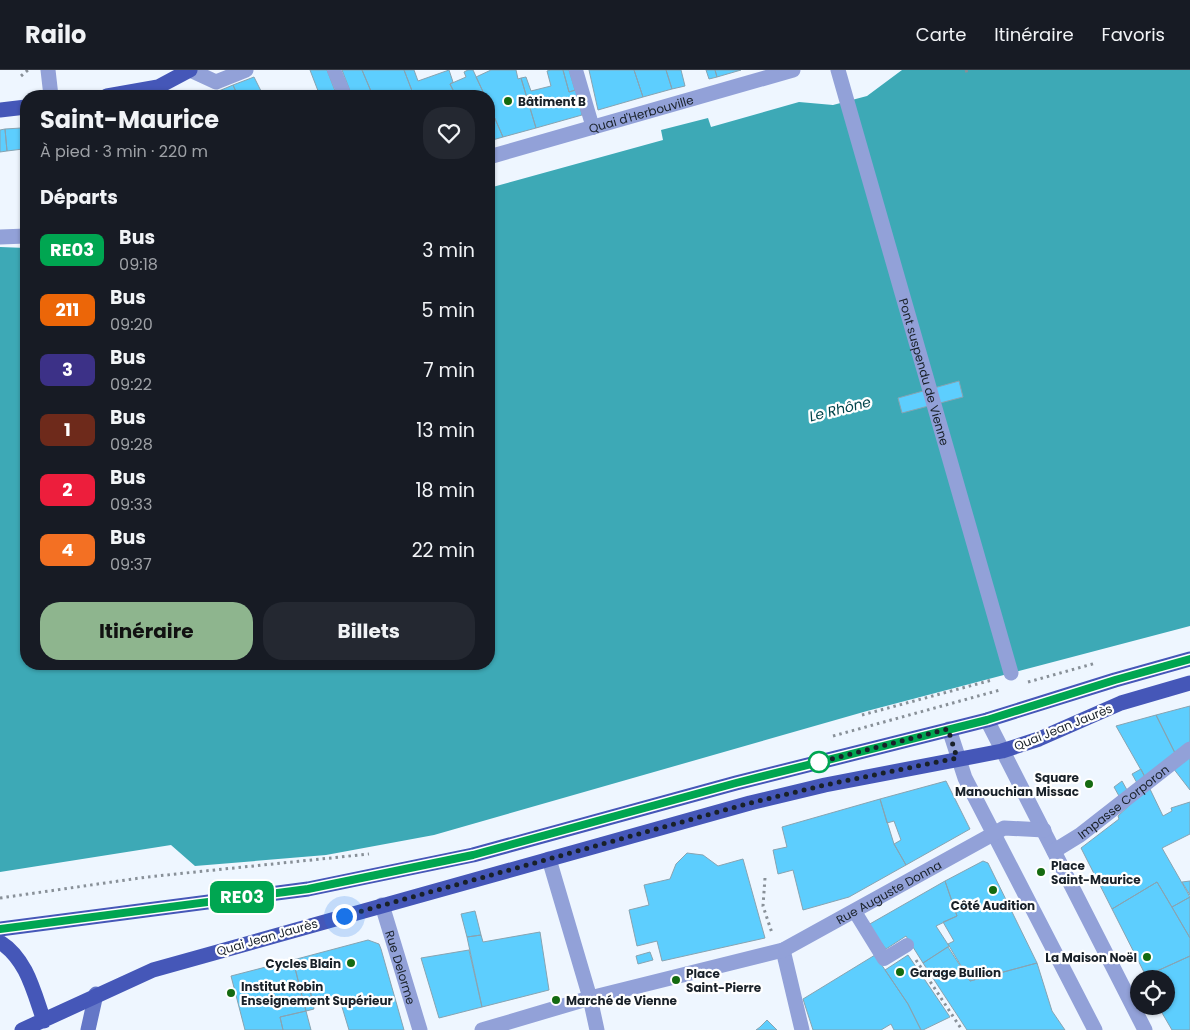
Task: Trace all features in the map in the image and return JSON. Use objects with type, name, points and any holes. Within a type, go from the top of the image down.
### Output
[{"type":"main road","points":[[141,90],[158,87],[190,70]]},
{"type":"main road","points":[[0,110],[20,108]]},
{"type":"main road","name":"Quai Jean Jaurès","points":[[0,929],[308,889],[473,855],[736,783],[987,720],[1190,659]]},
{"type":"main road","name":"Quai Jean Jaurès","points":[[22,1030],[45,1026],[96,994],[153,970],[750,803],[825,785],[957,758],[1002,751],[1039,739],[1122,703],[1190,683]]},
{"type":"main road","points":[[0,942],[19,961],[28,976],[45,1026]]},
{"type":"main road","points":[[88,1030],[96,994]]},
{"type":"street","points":[[48,70],[50,90]]},
{"type":"street","points":[[190,70],[216,82],[246,70]]},
{"type":"street","name":"Quai d'Herbouville","points":[[495,156],[793,70]]},
{"type":"street","name":"Pont suspendu de Vienne","points":[[838,70],[1006,677]]},
{"type":"street","points":[[0,237],[20,236]]},
{"type":"street","points":[[987,720],[1145,1030]]},
{"type":"street","points":[[948,729],[965,778],[1095,1030]]},
{"type":"street","name":"Impasse Corporon","points":[[1054,851],[1080,834],[1190,750]]},
{"type":"street","points":[[994,833],[1004,828],[1044,830]]},
{"type":"street","name":"Rue Auguste Donna","points":[[783,950],[994,833]]},
{"type":"street","points":[[549,859],[590,998],[596,1030]]},
{"type":"street","name":"Rue Delorme","points":[[382,905],[420,1030]]},
{"type":"street","points":[[482,1030],[590,998],[783,950],[802,1030]]},
{"type":"lane","points":[[334,70],[342,90]]},
{"type":"lane","points":[[576,70],[593,128]]},
{"type":"lane","points":[[854,912],[884,959],[907,945]]},
{"type":"path","points":[[21,76],[29,70]]},
{"type":"path","points":[[862,715],[1006,677]]},
{"type":"path","points":[[832,736],[920,714],[1005,688]]},
{"type":"path","points":[[0,898],[147,877],[278,865],[374,853]]},
{"type":"path","points":[[765,878],[763,906],[771,932],[783,950]]},
{"type":"path","points":[[915,957],[962,1030]]},
{"type":"water","name":"Le Rhône","points":[[902,70],[1190,70],[1190,626],[867,711],[434,835],[326,855],[195,866],[171,845],[0,872],[0,247],[20,248],[20,670],[495,670],[495,186],[663,140],[661,130],[708,118],[711,127],[799,102],[833,105],[867,96]]},
{"type":"building","points":[[310,70],[327,70],[335,90],[318,90]]},
{"type":"building","points":[[342,70],[362,70],[370,90],[350,90]]},
{"type":"building","points":[[362,70],[404,70],[412,90],[370,90]]},
{"type":"building","points":[[404,70],[414,70],[418,81],[449,70],[453,82],[450,84],[453,90],[412,90]]},
{"type":"building","points":[[473,70],[482,90],[453,90],[450,84],[466,77],[464,72]]},
{"type":"building","name":"Bâtiment B","points":[[491,70],[516,70],[518,79],[521,78],[536,128],[503,137],[495,119],[495,90],[482,90],[476,77]]},
{"type":"building","points":[[563,70],[569,92],[576,90],[582,115],[536,128],[521,78],[526,77],[531,91],[551,86],[547,71]]},
{"type":"building","points":[[563,70],[569,70],[575,90],[569,92]]},
{"type":"building","points":[[589,70],[634,70],[643,97],[598,110]]},
{"type":"building","points":[[634,70],[666,70],[672,89],[643,97]]},
{"type":"building","points":[[666,70],[681,70],[685,86],[672,89]]},
{"type":"building","points":[[706,70],[715,70],[717,77],[709,79]]},
{"type":"building","points":[[715,70],[741,70],[717,77]]},
{"type":"building","points":[[254,77],[260,90],[235,90],[233,85]]},
{"type":"building","points":[[233,85],[235,90],[221,90]]},
{"type":"building","points":[[495,119],[503,137],[495,139]]},
{"type":"building","points":[[20,128],[20,149],[7,151],[5,129]]},
{"type":"building","points":[[5,129],[7,151],[0,152],[0,130]]},
{"type":"building","points":[[959,381],[963,397],[902,413],[898,398]]},
{"type":"building","points":[[1190,706],[1190,742],[1175,753],[1156,715]]},
{"type":"building","points":[[1156,715],[1175,753],[1145,777],[1116,726]]},
{"type":"building","points":[[1190,756],[1190,790],[1173,768]]},
{"type":"building","points":[[1141,769],[1145,777],[1137,783],[1132,774]]},
{"type":"building","points":[[946,781],[970,829],[906,865],[894,844],[901,840],[894,821],[887,823],[880,799]]},
{"type":"building","points":[[1122,781],[1127,790],[1119,796],[1114,787]]},
{"type":"building","points":[[1149,787],[1163,816],[1172,811],[1171,808],[1190,802],[1190,834],[1162,848],[1190,897],[1172,907],[1157,882],[1112,909],[1081,848],[1119,819],[1118,816]]},
{"type":"building","points":[[880,799],[894,844],[906,865],[849,897],[803,910],[793,870],[778,874],[773,850],[787,847],[782,827]]},
{"type":"building","points":[[687,853],[703,855],[718,866],[743,859],[765,938],[662,961],[657,941],[637,946],[629,910],[649,905],[644,885],[670,879],[676,864]]},
{"type":"building","points":[[983,861],[988,863],[1037,963],[970,981],[948,944],[954,941],[943,922],[957,916],[945,881]]},
{"type":"building","points":[[945,881],[957,916],[936,926],[949,946],[923,963],[906,936],[886,949],[868,925]]},
{"type":"building","points":[[1190,881],[1190,895],[1182,882]]},
{"type":"building","points":[[1157,882],[1190,938],[1190,956],[1159,970],[1143,970],[1112,909]]},
{"type":"building","points":[[1190,897],[1190,938],[1172,907]]},
{"type":"building","points":[[475,911],[481,935],[467,937],[461,914]]},
{"type":"building","points":[[540,932],[549,990],[482,1007],[467,937],[481,935],[483,942]]},
{"type":"building","points":[[368,940],[379,944],[381,949],[404,1030],[349,1030],[339,997],[313,1005],[310,990],[301,993],[293,960]]},
{"type":"building","points":[[948,947],[970,981],[1037,963],[1052,1011],[1065,1030],[967,1030],[923,963]]},
{"type":"building","points":[[469,950],[482,1007],[439,1018],[421,958]]},
{"type":"building","points":[[650,952],[653,960],[638,964],[636,956]]},
{"type":"building","points":[[875,955],[908,1004],[921,1030],[894,1030],[891,1024],[881,1030],[813,1030],[803,999]]},
{"type":"building","points":[[908,955],[950,1017],[923,1030],[921,1030],[908,1004],[885,970]]},
{"type":"building","points":[[1190,956],[1190,1030],[1172,1030],[1163,1015],[1175,1015],[1175,970],[1159,970]]},
{"type":"building","points":[[293,960],[306,1011],[280,1017],[283,1030],[245,1030],[231,976]]},
{"type":"building","points":[[310,990],[314,1009],[306,1011],[301,993]]},
{"type":"building","points":[[306,1011],[311,1030],[283,1030],[280,1017]]},
{"type":"building","points":[[767,1020],[777,1030],[756,1030],[760,1027]]},
{"type":"bus line","name":"RE03","points":[[0,929],[308,889],[473,855],[736,783],[987,720],[1190,659]]},
{"type":"place","name":"Bâtiment B","points":[[508,101]]},
{"type":"place","name":"Square Manouchian Missac","points":[[1089,784]]},
{"type":"place","name":"Place Saint-Maurice","points":[[1041,872]]},
{"type":"place","name":"Côté Audition","points":[[993,890]]},
{"type":"place","name":"La Maison Noël","points":[[1147,957]]},
{"type":"place","name":"Cycles Blain","points":[[351,963]]},
{"type":"place","name":"Garage Bullion","points":[[900,972]]},
{"type":"place","name":"Place Saint-Pierre","points":[[676,980]]},
{"type":"place","name":"Institut Robin Enseignement Supérieur","points":[[231,993]]},
{"type":"place","name":"Marché de Vienne","points":[[556,1000]]},
{"type":"route","points":[[344,916],[750,803],[825,785],[957,758],[948,729],[812,764],[819,762]]}]
